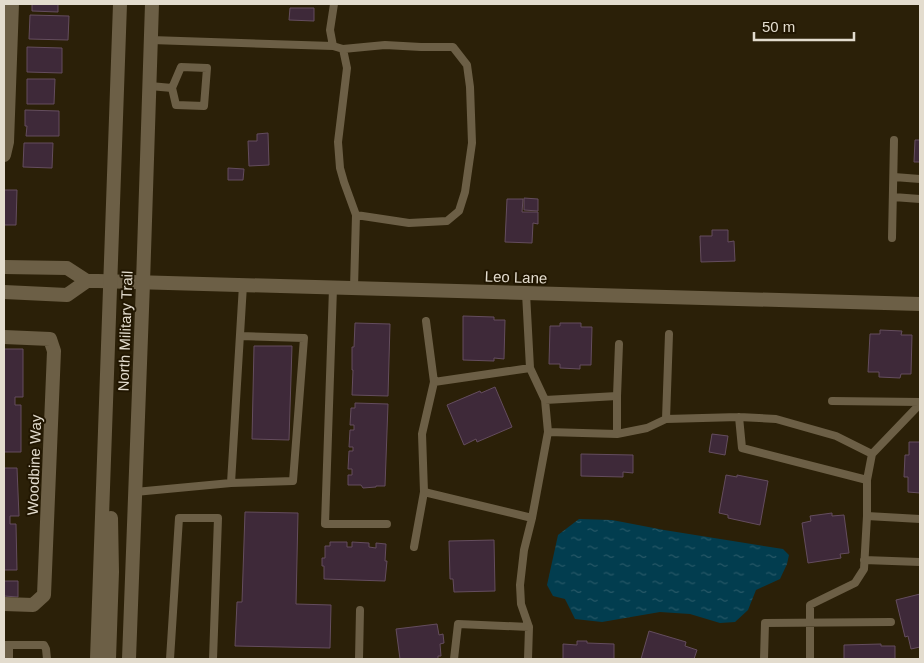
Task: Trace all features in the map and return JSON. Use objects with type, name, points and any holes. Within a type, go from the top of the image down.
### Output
[{"type":"street","points":[[4,155],[7,142],[12,4]]},
{"type":"street","name":"North Military Trail","points":[[97,659],[120,4]]},
{"type":"street","name":"North Military Trail","points":[[129,659],[152,4]]},
{"type":"street","points":[[4,267],[67,268],[87,281],[67,295],[4,292]]},
{"type":"street","name":"Leo Lane","points":[[87,281],[920,304]]},
{"type":"street","name":"Woodbine Way","points":[[4,337],[50,339],[54,351],[44,595],[33,605],[4,604]]},
{"type":"street","points":[[105,462],[110,495],[112,572],[109,659]]},
{"type":"lane","points":[[333,46],[330,30],[334,4]]},
{"type":"lane","points":[[151,40],[333,46],[342,49],[385,45],[453,47],[467,65],[470,86],[472,143],[465,192],[459,211],[447,221],[409,223],[356,214]]},
{"type":"lane","points":[[342,49],[347,68],[338,142],[340,168],[356,214],[354,288]]},
{"type":"lane","points":[[181,67],[207,68],[204,106],[176,105],[172,88],[181,67]]},
{"type":"lane","points":[[150,86],[172,88]]},
{"type":"lane","points":[[892,238],[894,140]]},
{"type":"lane","points":[[894,177],[920,178]]},
{"type":"lane","points":[[893,197],[920,199]]},
{"type":"lane","points":[[231,483],[243,285]]},
{"type":"lane","points":[[333,288],[325,524],[387,524]]},
{"type":"lane","points":[[526,293],[530,368],[545,400],[548,432],[524,550],[520,585],[521,604],[529,627],[528,659]]},
{"type":"lane","points":[[414,547],[424,492],[422,434],[434,382],[426,321]]},
{"type":"lane","points":[[666,419],[669,334]]},
{"type":"lane","points":[[135,492],[231,483],[293,481],[304,338],[240,336]]},
{"type":"lane","points":[[617,434],[619,344]]},
{"type":"lane","points":[[434,382],[530,368]]},
{"type":"lane","points":[[545,400],[617,396]]},
{"type":"lane","points":[[832,401],[920,403]]},
{"type":"lane","points":[[810,659],[810,605],[855,583],[864,570],[867,480],[872,454],[920,403]]},
{"type":"lane","points":[[739,417],[742,448],[867,480]]},
{"type":"lane","points":[[548,432],[617,434],[647,428],[666,419],[739,417],[776,419],[836,436],[872,454]]},
{"type":"lane","points":[[424,492],[532,518]]},
{"type":"lane","points":[[867,516],[920,518]]},
{"type":"lane","points":[[170,659],[179,518],[218,518],[213,659]]},
{"type":"lane","points":[[864,560],[920,562]]},
{"type":"lane","points":[[359,659],[360,610]]},
{"type":"lane","points":[[764,659],[765,623],[890,622]]},
{"type":"lane","points":[[454,659],[458,624],[529,627]]},
{"type":"lane","points":[[9,659],[7,645],[44,645],[47,659]]},
{"type":"water","points":[[579,519],[612,520],[783,549],[789,555],[780,579],[756,590],[748,610],[735,622],[720,623],[690,614],[660,612],[602,622],[575,619],[565,599],[553,596],[547,585],[558,535]]},
{"type":"building","points":[[32,4],[58,4],[58,12],[32,11]]},
{"type":"building","points":[[290,8],[314,8],[314,21],[289,20]]},
{"type":"building","points":[[30,15],[69,16],[68,40],[29,39]]},
{"type":"building","points":[[27,47],[62,48],[62,73],[27,72]]},
{"type":"building","points":[[27,79],[55,79],[54,104],[27,104]]},
{"type":"building","points":[[25,110],[59,111],[59,136],[26,136]]},
{"type":"building","points":[[268,133],[269,165],[249,166],[248,141],[257,141],[257,134]]},
{"type":"building","points":[[915,140],[920,140],[920,162],[914,162]]},
{"type":"building","points":[[24,143],[53,143],[52,168],[23,167]]},
{"type":"building","points":[[228,168],[244,169],[243,180],[228,180]]},
{"type":"building","points":[[4,190],[17,190],[16,225],[4,225]]},
{"type":"building","points":[[524,198],[538,199],[538,211],[524,210]]},
{"type":"building","points":[[507,199],[523,199],[522,212],[538,212],[538,224],[533,223],[532,243],[505,242]]},
{"type":"building","points":[[712,230],[728,230],[728,242],[734,241],[735,261],[701,262],[700,236],[712,236]]},
{"type":"building","points":[[463,316],[494,317],[494,320],[505,320],[504,359],[494,358],[494,361],[463,360]]},
{"type":"building","points":[[355,323],[390,324],[388,396],[352,395],[352,347],[354,347]]},
{"type":"building","points":[[560,323],[581,323],[581,327],[592,327],[591,365],[580,365],[580,369],[560,368],[560,364],[549,364],[550,326],[560,326]]},
{"type":"building","points":[[880,330],[902,331],[901,335],[912,335],[911,374],[901,374],[900,378],[879,377],[879,372],[868,372],[870,334],[880,334]]},
{"type":"building","points":[[254,346],[292,346],[289,440],[252,439]]},
{"type":"building","points":[[4,349],[23,349],[23,397],[15,397],[15,405],[21,405],[21,452],[4,452]]},
{"type":"building","points":[[495,387],[512,427],[477,442],[476,439],[464,445],[447,405],[480,391],[481,393]]},
{"type":"building","points":[[355,403],[388,404],[385,486],[363,488],[361,485],[348,485],[348,475],[352,475],[352,469],[348,469],[349,451],[353,451],[353,447],[349,447],[350,430],[354,430],[354,425],[350,425],[351,408],[355,408]]},
{"type":"building","points":[[712,434],[728,436],[725,455],[709,452]]},
{"type":"building","points":[[909,442],[920,442],[920,493],[908,492],[908,477],[904,477],[905,455],[909,455]]},
{"type":"building","points":[[581,454],[633,455],[633,473],[623,472],[623,477],[581,476]]},
{"type":"building","points":[[4,468],[17,468],[19,516],[10,516],[10,524],[16,524],[17,570],[4,570]]},
{"type":"building","points":[[726,475],[737,477],[737,475],[768,481],[760,525],[728,518],[728,515],[719,513]]},
{"type":"building","points":[[245,512],[298,513],[296,604],[331,605],[330,648],[235,646],[237,602],[242,602]]},
{"type":"building","points":[[832,513],[832,516],[844,515],[849,553],[840,554],[841,558],[808,563],[802,523],[811,521],[810,516]]},
{"type":"building","points":[[494,540],[495,591],[454,592],[453,579],[450,579],[449,541]]},
{"type":"building","points":[[330,542],[347,542],[347,547],[352,547],[352,542],[369,543],[369,547],[376,548],[376,543],[386,544],[385,581],[324,579],[322,558],[325,558],[325,546],[330,546]]},
{"type":"building","points":[[4,581],[18,581],[18,597],[4,596]]},
{"type":"building","points":[[920,594],[920,647],[911,649],[908,636],[905,637],[896,600]]},
{"type":"building","points":[[437,624],[439,635],[443,634],[444,643],[440,644],[441,656],[438,656],[438,659],[400,659],[396,629]]},
{"type":"building","points":[[649,631],[686,642],[685,646],[697,650],[694,659],[641,659]]},
{"type":"building","points":[[577,641],[614,644],[614,659],[563,659],[563,644],[577,645]]},
{"type":"building","points":[[881,644],[881,646],[895,646],[895,659],[844,659],[844,645]]}]
